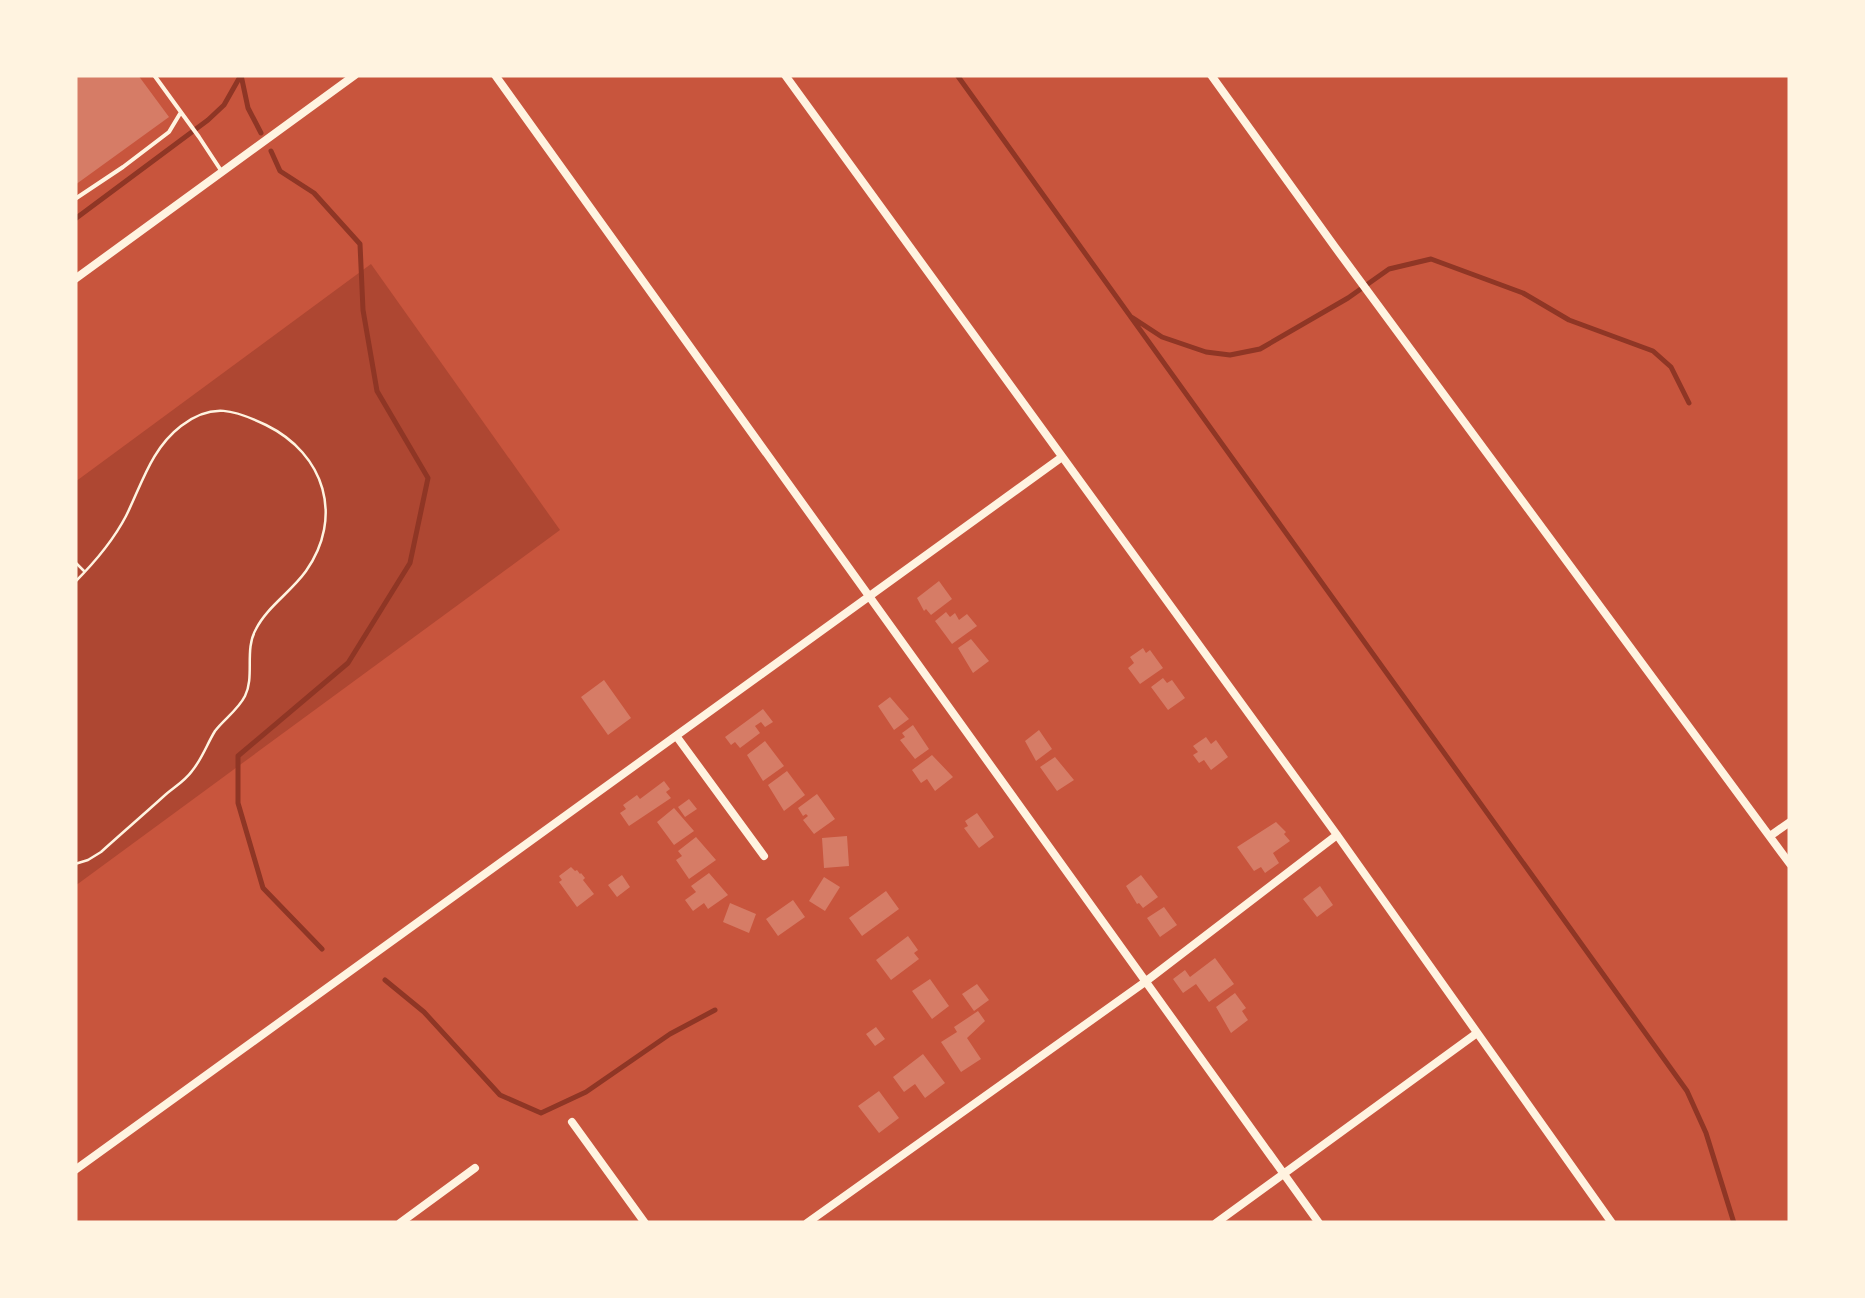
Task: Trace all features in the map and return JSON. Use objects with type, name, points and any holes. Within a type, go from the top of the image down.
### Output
[{"type":"street","points":[[75,279],[354,75]]},
{"type":"street","points":[[495,75],[1319,1223]]},
{"type":"street","points":[[785,75],[1337,835],[1612,1223]]},
{"type":"street","points":[[1212,75],[1335,248],[1790,864]]},
{"type":"street","points":[[75,1170],[1062,457]]},
{"type":"street","points":[[677,737],[764,856]]},
{"type":"street","points":[[1770,836],[1790,822]]},
{"type":"street","points":[[808,1223],[1146,982],[1337,835]]},
{"type":"street","points":[[1216,1223],[1476,1032]]},
{"type":"street","points":[[572,1122],[645,1223]]},
{"type":"street","points":[[400,1223],[475,1168]]},
{"type":"lane","points":[[154,75],[222,172]]},
{"type":"lane","points":[[75,199],[169,132],[181,112]]},
{"type":"path","points":[[75,582],[108,545],[157,452],[182,426],[201,414],[218,409],[238,412],[270,427],[303,452],[322,486],[326,505],[322,542],[306,571],[256,629],[244,698],[216,731],[192,773],[101,852],[75,864]]},
{"type":"path","points":[[75,562],[85,572]]},
{"type":"shaded area","points":[[371,264],[560,530],[75,886],[75,482]]},
{"type":"building","points":[[75,75],[138,75],[169,117],[75,185]]},
{"type":"building","points":[[939,581],[952,599],[931,615],[917,598]]},
{"type":"building","points":[[946,612],[950,617],[955,613],[959,620],[967,614],[977,626],[952,644],[935,621]]},
{"type":"building","points":[[971,639],[989,661],[973,673],[958,648]]},
{"type":"building","points":[[1143,648],[1146,653],[1150,650],[1163,668],[1140,684],[1128,668],[1134,663],[1130,657]]},
{"type":"building","points":[[1163,678],[1167,683],[1172,680],[1185,698],[1168,710],[1151,687]]},
{"type":"building","points":[[604,680],[631,718],[608,735],[581,697]]},
{"type":"building","points":[[890,697],[909,719],[894,730],[878,706]]},
{"type":"building","points":[[763,709],[773,722],[765,727],[761,722],[755,726],[760,733],[740,748],[735,742],[731,745],[725,737]]},
{"type":"building","points":[[913,725],[929,749],[915,759],[900,740],[905,737],[902,733]]},
{"type":"building","points":[[1039,730],[1052,749],[1036,761],[1025,741]]},
{"type":"building","points":[[1206,737],[1211,744],[1216,740],[1228,757],[1211,770],[1204,760],[1199,763],[1193,755],[1198,752],[1193,746]]},
{"type":"building","points":[[765,741],[784,766],[763,781],[747,755]]},
{"type":"building","points":[[932,755],[953,777],[935,791],[927,779],[921,783],[912,770]]},
{"type":"building","points":[[1055,757],[1074,780],[1057,791],[1040,767]]},
{"type":"building","points":[[787,771],[805,795],[784,811],[768,785]]},
{"type":"building","points":[[664,781],[671,798],[629,826],[620,813],[626,809],[623,805],[637,795],[640,799]]},
{"type":"building","points":[[817,794],[835,819],[814,834],[803,820],[808,816],[803,816],[798,808]]},
{"type":"building","points":[[689,799],[697,809],[685,817],[678,807]]},
{"type":"building","points":[[674,808],[694,831],[674,845],[657,822]]},
{"type":"building","points":[[977,813],[994,837],[979,848],[964,828],[968,826],[965,821]]},
{"type":"building","points":[[1276,822],[1290,841],[1273,853],[1279,863],[1265,873],[1261,867],[1254,871],[1237,847]]},
{"type":"building","points":[[847,836],[849,866],[824,868],[822,838]]},
{"type":"building","points":[[696,837],[716,860],[689,879],[676,860],[682,856],[678,851]]},
{"type":"building","points":[[571,867],[581,873],[594,894],[577,907],[559,882],[559,876]]},
{"type":"building","points":[[709,873],[728,895],[708,909],[704,903],[693,911],[685,900],[696,892],[691,886]]},
{"type":"building","points":[[622,875],[630,887],[617,897],[608,885]]},
{"type":"building","points":[[1141,875],[1158,897],[1143,908],[1126,886]]},
{"type":"building","points":[[824,877],[840,887],[825,911],[809,901]]},
{"type":"building","points":[[1320,886],[1333,905],[1317,917],[1303,899]]},
{"type":"building","points":[[886,891],[899,909],[862,936],[849,918]]},
{"type":"building","points":[[793,900],[805,917],[778,936],[766,919]]},
{"type":"building","points":[[730,903],[756,914],[749,933],[723,922]]},
{"type":"building","points":[[1164,907],[1177,925],[1160,937],[1147,918]]},
{"type":"building","points":[[908,936],[919,959],[891,980],[876,960]]},
{"type":"building","points":[[1215,958],[1234,984],[1209,1002],[1196,984],[1183,993],[1173,979],[1185,970],[1190,977]]},
{"type":"building","points":[[930,979],[949,1006],[932,1019],[912,991]]},
{"type":"building","points":[[977,984],[989,1000],[974,1011],[962,994]]},
{"type":"building","points":[[1235,993],[1246,1008],[1242,1011],[1248,1020],[1231,1033],[1216,1007]]},
{"type":"building","points":[[978,1011],[985,1021],[967,1038],[981,1059],[961,1072],[941,1042],[957,1032],[954,1027]]},
{"type":"building","points":[[876,1027],[885,1039],[875,1046],[866,1034]]},
{"type":"building","points":[[923,1054],[945,1083],[925,1098],[915,1084],[904,1092],[893,1077]]},
{"type":"building","points":[[879,1091],[899,1118],[879,1133],[858,1106]]},
{"type":"waterway","points":[[241,75],[248,108],[261,133]]},
{"type":"waterway","points":[[75,219],[208,120],[224,105],[241,75]]},
{"type":"waterway","points":[[957,75],[1687,1091],[1706,1133],[1734,1223]]},
{"type":"waterway","points":[[271,151],[280,171],[314,193],[360,244],[363,310],[377,391],[428,478],[410,563],[348,663],[238,756],[238,803],[263,888],[322,949]]},
{"type":"waterway","points":[[1133,318],[1162,337],[1206,352],[1230,355],[1260,349],[1348,298],[1389,269],[1431,259],[1523,293],[1569,320],[1653,351],[1671,367],[1689,403]]},
{"type":"waterway","points":[[385,980],[424,1012],[500,1095],[541,1113],[586,1092],[670,1034],[715,1010]]}]
